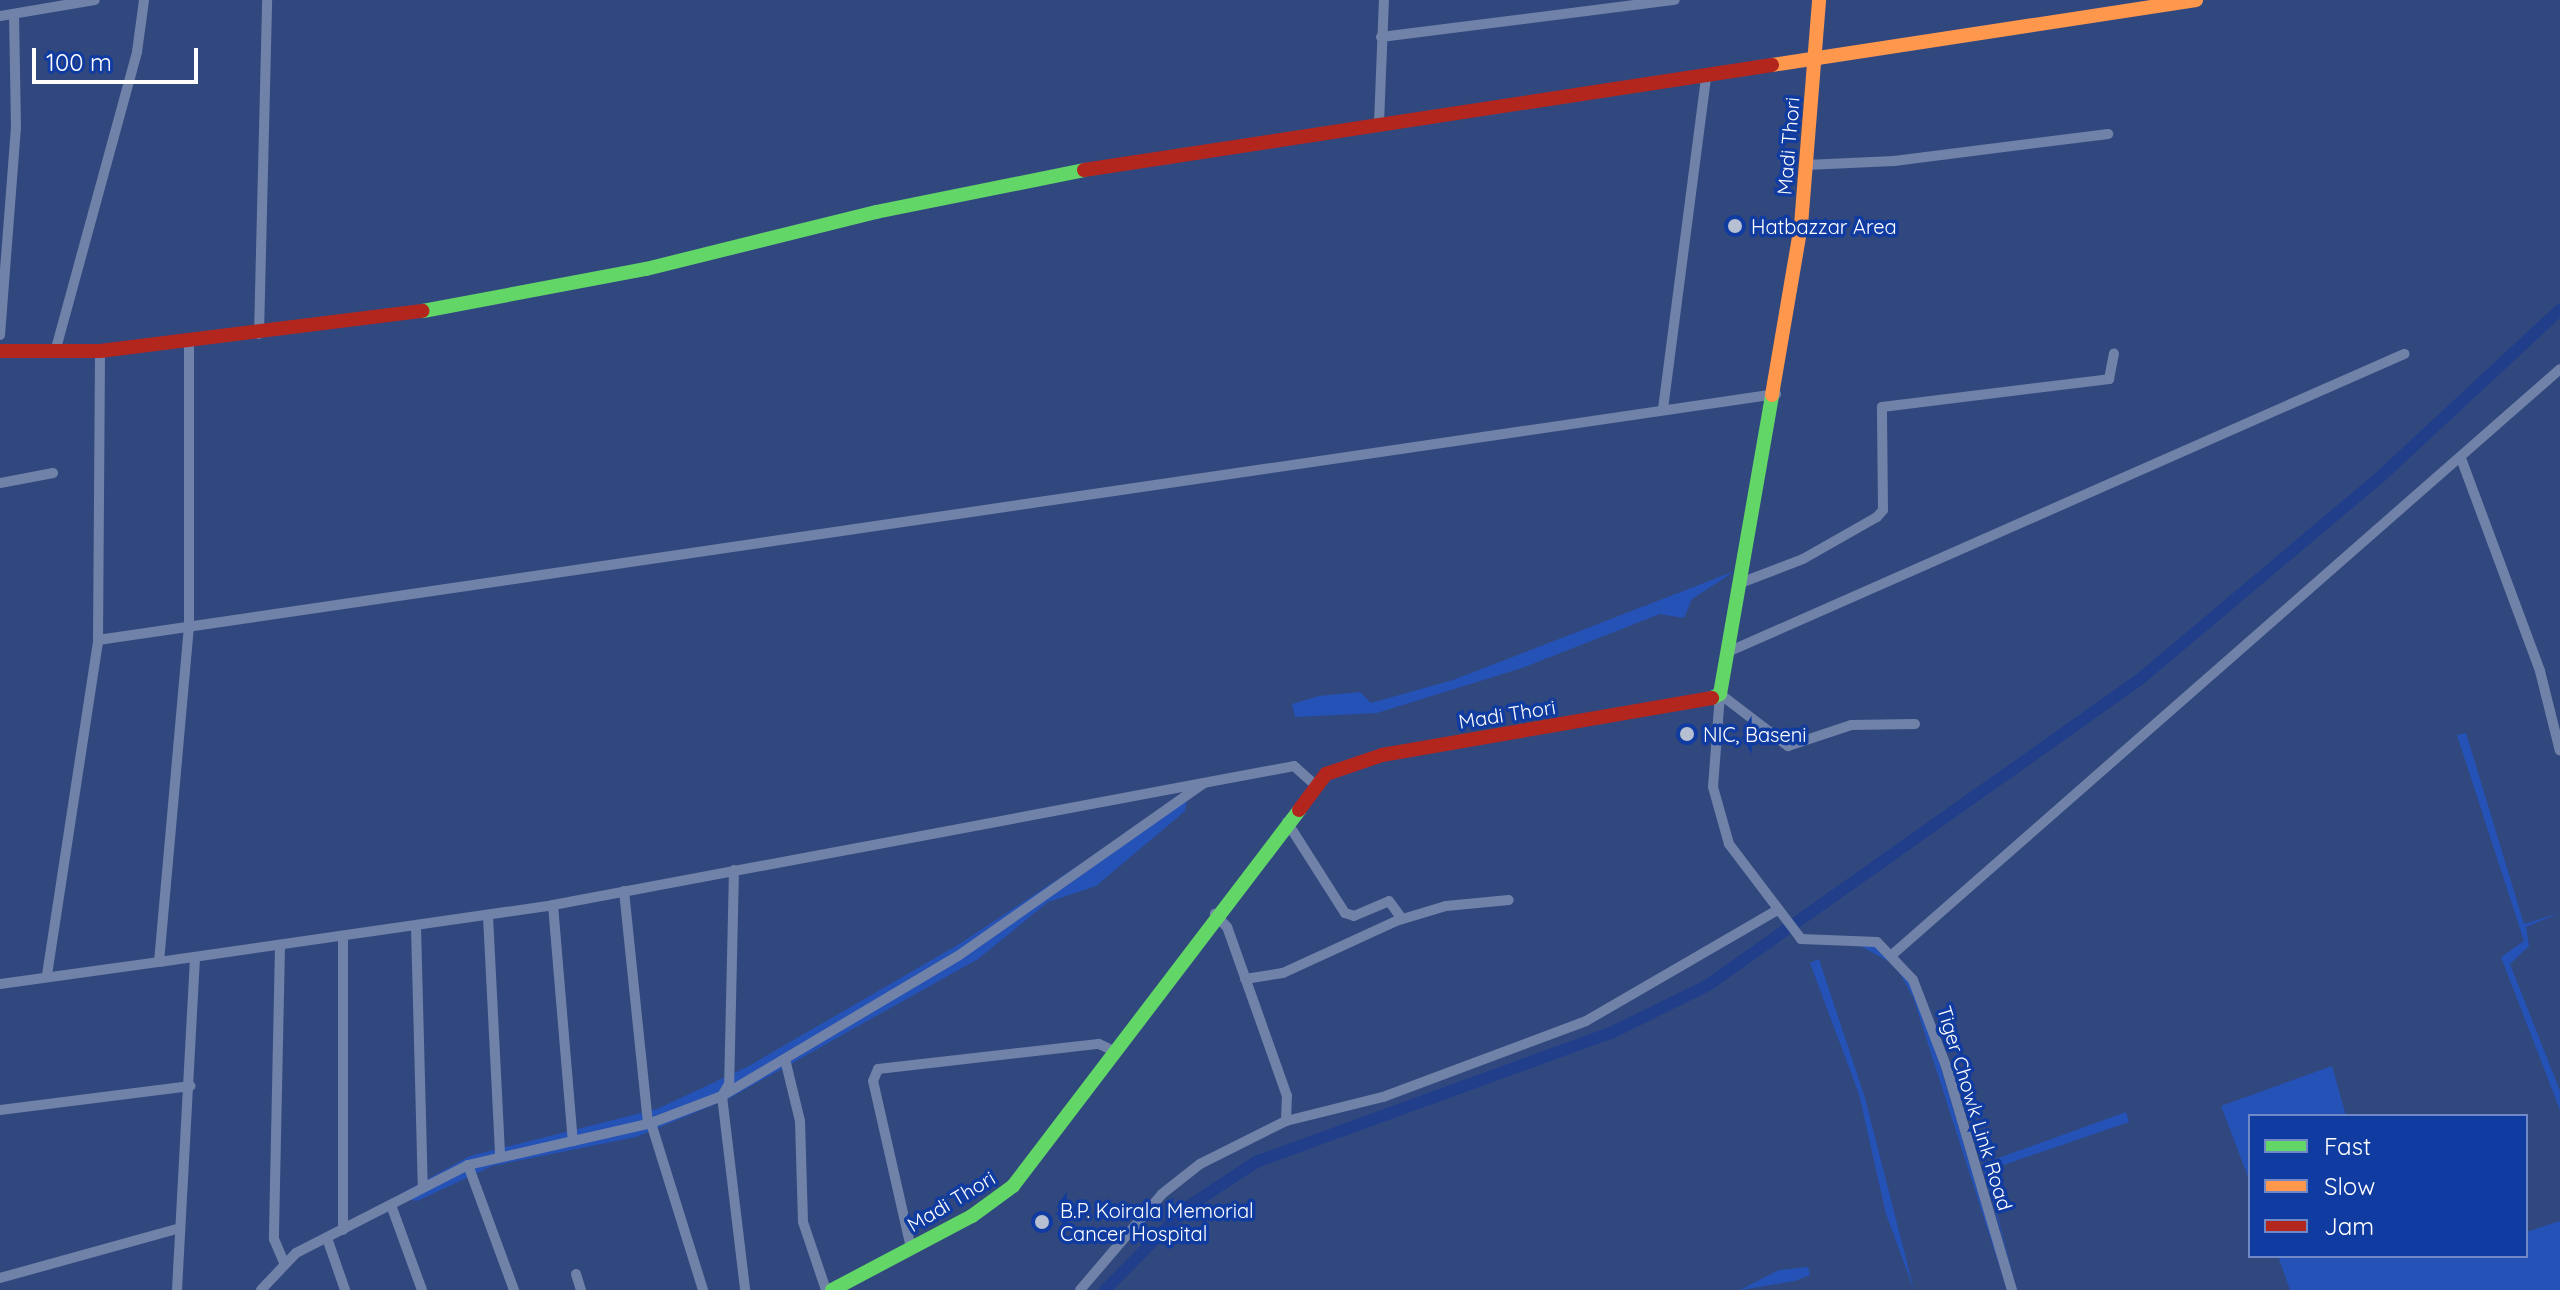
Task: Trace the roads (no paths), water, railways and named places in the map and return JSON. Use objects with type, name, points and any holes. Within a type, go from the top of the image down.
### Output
[{"type":"street","points":[[0,16],[95,0]]},
{"type":"street","points":[[55,352],[137,52],[144,0]]},
{"type":"street","points":[[259,334],[267,0]]},
{"type":"street","points":[[1379,123],[1384,0]]},
{"type":"street","points":[[1381,37],[1675,0]]},
{"type":"street","name":"Madi Thori","points":[[829,1290],[911,1248],[1013,1186],[1314,784],[1337,768],[1382,755],[1698,705],[1720,694],[1776,394],[1806,165],[1819,0]]},
{"type":"street","points":[[0,351],[100,351],[366,322],[646,269],[1075,171],[1379,123],[1816,61],[2144,4],[2196,0]]},
{"type":"street","points":[[0,335],[16,128],[14,14]]},
{"type":"street","points":[[1663,409],[1706,77]]},
{"type":"street","points":[[1806,165],[1894,161],[2108,134]]},
{"type":"street","points":[[159,962],[189,627],[189,341]]},
{"type":"street","points":[[47,975],[98,640],[100,351]]},
{"type":"street","points":[[1743,582],[1803,559],[1877,517],[1883,510],[1882,407],[2109,379],[2114,353]]},
{"type":"street","points":[[1730,651],[2404,354]]},
{"type":"street","points":[[1720,694],[1715,801],[1738,861],[1795,933],[1807,941],[1860,937],[1893,954],[2289,600],[2462,461],[2560,369]]},
{"type":"street","points":[[98,640],[1776,394]]},
{"type":"street","points":[[2462,461],[2540,671],[2560,751]]},
{"type":"street","points":[[0,483],[53,473]]},
{"type":"street","points":[[1720,694],[1788,746],[1851,725],[1915,724]]},
{"type":"street","points":[[0,984],[47,975],[195,958],[488,916],[1294,766],[1314,784]]},
{"type":"street","points":[[261,1290],[284,1262],[468,1165],[500,1154],[650,1123],[722,1096],[958,956],[1206,781]]},
{"type":"street","points":[[1287,822],[1345,913],[1389,901],[1402,919]]},
{"type":"street","points":[[734,870],[729,1084],[722,1096],[745,1290]]},
{"type":"street","points":[[624,891],[650,1123],[703,1290]]},
{"type":"street","points":[[1245,979],[1283,973],[1402,919],[1446,906],[1509,900]]},
{"type":"street","points":[[553,905],[573,1141]]},
{"type":"street","points":[[1215,914],[1227,927],[1287,1096],[1286,1121]]},
{"type":"street","points":[[1080,1290],[1162,1194],[1200,1164],[1286,1121],[1383,1097],[1586,1021],[1780,915]]},
{"type":"street","points":[[488,916],[500,1154]]},
{"type":"street","points":[[416,927],[423,1187]]},
{"type":"street","points":[[343,937],[343,1230]]},
{"type":"street","points":[[280,946],[274,1239],[284,1262]]},
{"type":"street","name":"Tiger Chowk Link Road","points":[[1893,954],[1913,980],[1936,1038],[2012,1290]]},
{"type":"street","points":[[177,1290],[195,958]]},
{"type":"street","points":[[911,1248],[873,1081],[878,1069],[956,1065],[1099,1044],[1114,1051]]},
{"type":"street","points":[[785,1059],[800,1121],[803,1222],[829,1290]]},
{"type":"street","points":[[0,1110],[190,1086]]},
{"type":"street","points":[[468,1165],[514,1290]]},
{"type":"street","points":[[391,1205],[422,1290]]},
{"type":"street","points":[[0,1278],[180,1228]]},
{"type":"street","points":[[327,1238],[345,1290]]},
{"type":"street","points":[[576,1274],[581,1290]]},
{"type":"waterway","points":[[1105,1290],[1186,1208],[1256,1162],[1611,1033],[1708,985],[2139,680],[2379,478],[2560,310]]},
{"type":"place","name":"Hatbazzar Area","points":[[1735,226]]},
{"type":"place","name":"NIC, Baseni","points":[[1687,734]]},
{"type":"place","name":"B.P. Koirala Memorial Cancer Hospital","points":[[1042,1222]]}]
